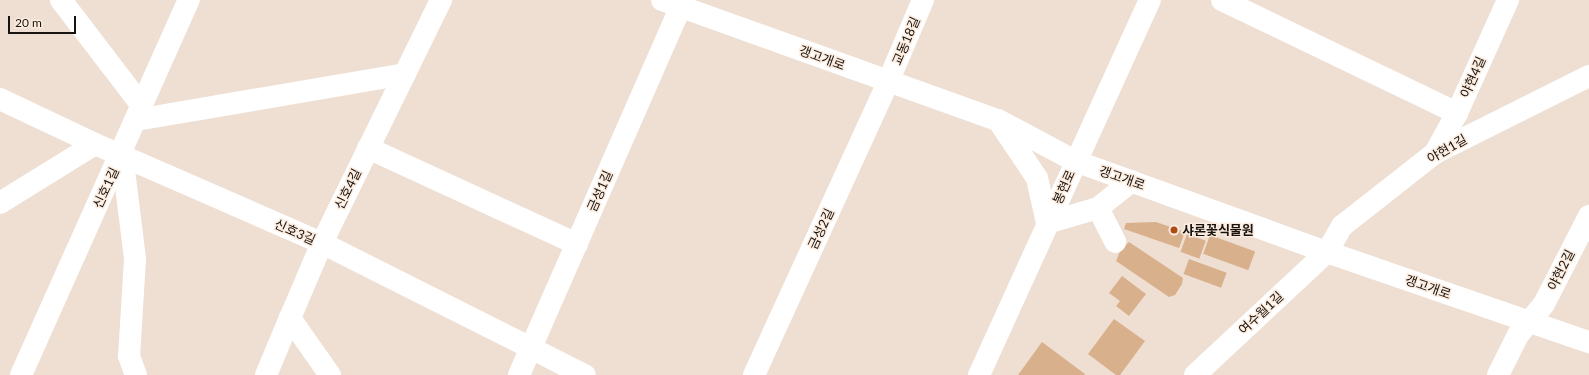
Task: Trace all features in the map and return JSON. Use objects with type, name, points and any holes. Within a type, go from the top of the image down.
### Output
[{"type":"street","points":[[61,0],[139,113],[405,74]]},
{"type":"street","name":"신호1길","points":[[21,375],[122,154],[189,0]]},
{"type":"street","name":"신호4길","points":[[266,375],[322,243],[441,0]]},
{"type":"street","name":"교동18길","points":[[888,82],[923,0]]},
{"type":"street","name":"봉현로","points":[[979,375],[1075,161],[1104,105],[1150,0]]},
{"type":"street","points":[[1222,0],[1457,113]]},
{"type":"street","name":"야현4길","points":[[1435,153],[1457,113],[1508,0]]},
{"type":"street","name":"갱고개로","points":[[675,2],[888,82],[998,120],[1075,161],[1328,252],[1589,342]]},
{"type":"street","name":"금성1길","points":[[519,375],[577,244],[675,2]]},
{"type":"street","name":"야현1길","points":[[1328,252],[1342,226],[1435,153],[1589,76]]},
{"type":"street","name":"금성2길","points":[[754,375],[888,82]]},
{"type":"street","name":"신호3길","points":[[0,98],[95,144],[122,154],[322,243],[530,350],[585,375]]},
{"type":"street","points":[[998,120],[1037,178],[1047,223],[1098,208],[1132,182]]},
{"type":"street","points":[[0,203],[95,144]]},
{"type":"street","points":[[368,148],[577,244]]},
{"type":"street","points":[[122,154],[135,259],[129,356],[136,375]]},
{"type":"street","points":[[1098,208],[1115,242]]},
{"type":"street","name":"야현2길","points":[[1498,375],[1518,335],[1544,304],[1589,216]]},
{"type":"street","name":"여수월1길","points":[[1195,375],[1328,252]]},
{"type":"street","points":[[290,318],[330,375]]},
{"type":"building","points":[[1156,222],[1185,232],[1179,248],[1124,229],[1126,223]]},
{"type":"building","points":[[1187,234],[1206,241],[1199,259],[1181,252]]},
{"type":"building","points":[[1210,235],[1255,251],[1248,270],[1203,254]]},
{"type":"building","points":[[1129,242],[1183,278],[1182,284],[1175,295],[1169,297],[1116,261],[1121,249]]},
{"type":"building","points":[[1189,259],[1227,273],[1221,288],[1184,274]]},
{"type":"building","points":[[1122,276],[1146,294],[1129,316],[1116,306],[1120,301],[1109,293]]},
{"type":"building","points":[[1114,319],[1145,341],[1120,375],[1116,375],[1088,354]]},
{"type":"building","points":[[1042,342],[1085,374],[1018,375]]},
{"type":"place","name":"샤론꽃식물원","points":[[1174,230]]}]
